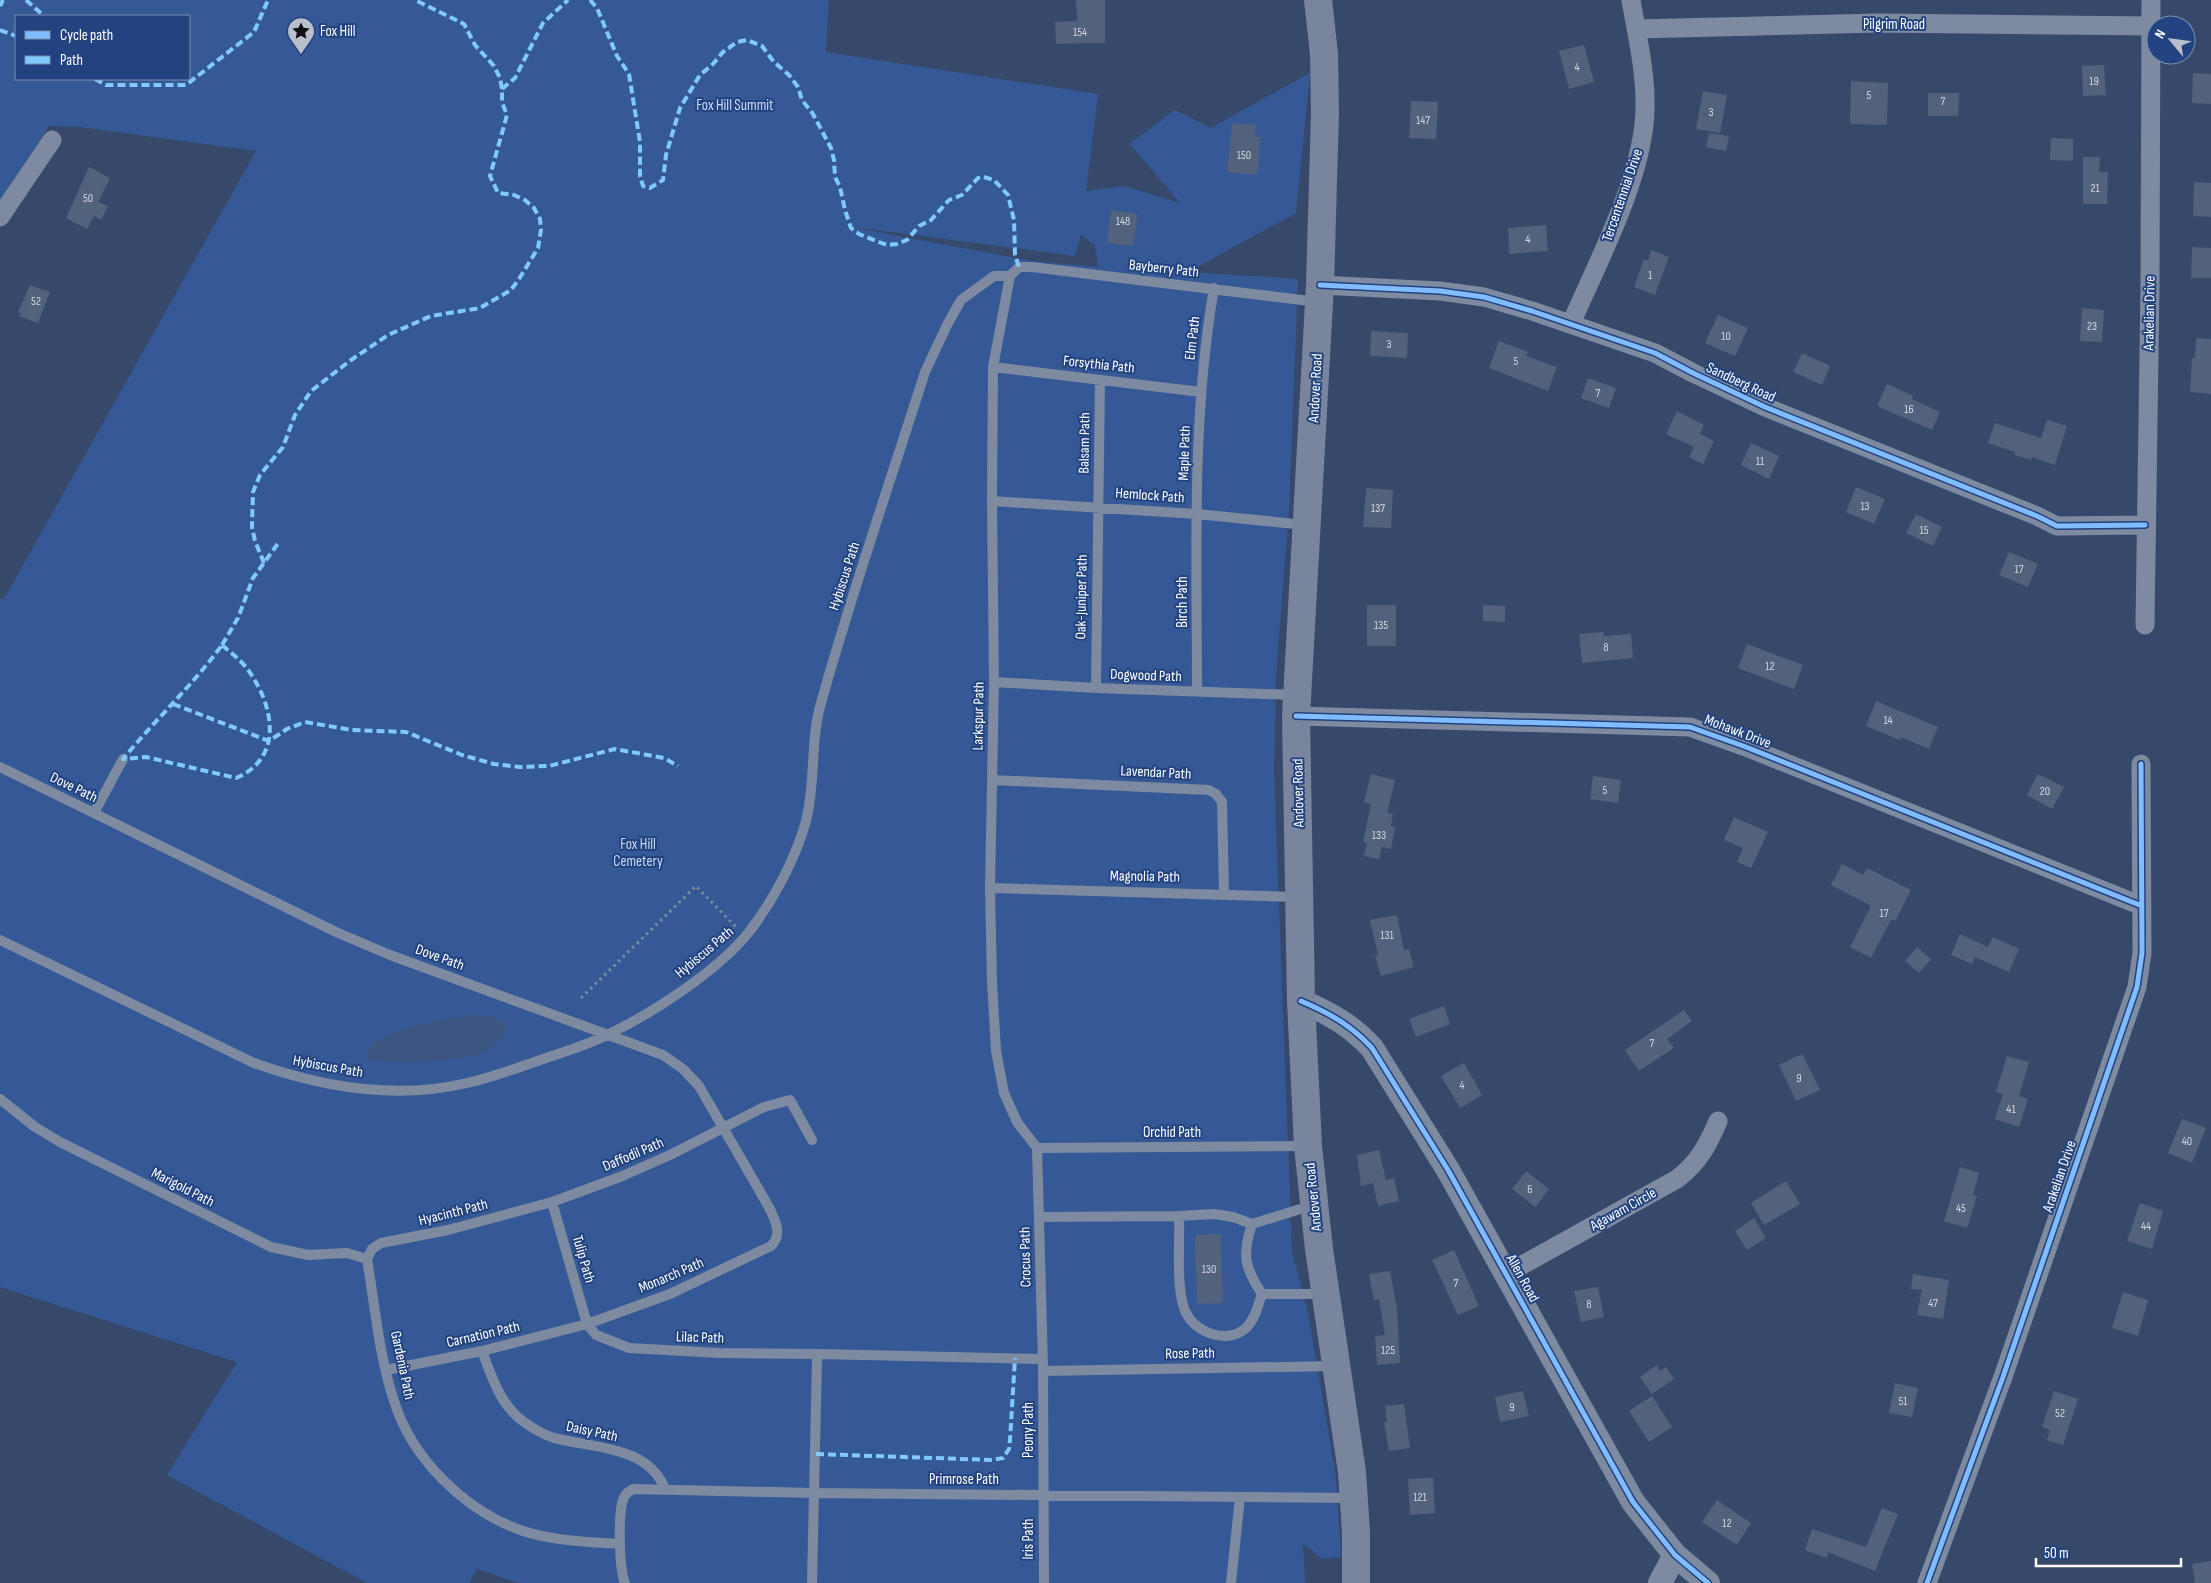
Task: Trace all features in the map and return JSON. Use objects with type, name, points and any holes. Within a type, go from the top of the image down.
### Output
[{"type":"main road","name":"Andover Road","points":[[1318,0],[1324,54],[1325,113],[1319,293],[1297,706],[1299,897],[1308,1146],[1314,1205],[1355,1498],[1356,1583]]},
{"type":"street","name":"Tercentennial Drive","points":[[1571,324],[1617,218],[1637,160],[1645,111],[1645,76],[1630,0]]},
{"type":"street","name":"Arakelian Drive","points":[[2151,15],[2152,0]]},
{"type":"street","name":"Pilgrim Road","points":[[1636,29],[1878,23],[2146,26]]},
{"type":"street","name":"Arakelian Drive","points":[[2145,625],[2151,65]]},
{"type":"street","points":[[0,217],[52,140]]},
{"type":"street","name":"Sandberg Road","points":[[1319,293],[1440,292],[1484,297],[1655,352],[1693,373],[1765,407],[2037,516],[2057,526],[2145,526]]},
{"type":"street","name":"Mohawk Drive","points":[[1297,706],[1690,726],[1746,746],[2142,906]]},
{"type":"street","name":"Arakelian Drive","points":[[1927,1583],[2003,1377],[2137,987],[2142,953],[2141,764]]},
{"type":"street","name":"Allen Road","points":[[1302,1001],[1327,1012],[1349,1026],[1372,1048],[1448,1170],[1633,1502],[1675,1555],[1708,1583]]},
{"type":"street","name":"Agawam Circle","points":[[1506,1274],[1683,1174],[1700,1158],[1718,1121]]},
{"type":"street","points":[[1660,1583],[1675,1555]]},
{"type":"lane","name":"Bayberry Path","points":[[1010,276],[1019,267],[1032,267],[1111,278],[1214,288],[1319,293]]},
{"type":"lane","name":"Hybiscus Path","points":[[0,940],[238,1056],[288,1075],[358,1088],[394,1090],[465,1084],[606,1036],[652,1010],[707,972],[745,936],[769,902],[791,859],[805,824],[812,795],[819,708],[925,372],[961,300],[994,276],[1010,276]]},
{"type":"lane","name":"Larkspur Path","points":[[1010,276],[994,367],[992,500],[994,682],[990,888],[996,1050],[1004,1093],[1017,1122],[1037,1148]]},
{"type":"lane","name":"Elm Path","points":[[1200,392],[1214,288]]},
{"type":"lane","name":"Forsythia Path","points":[[994,367],[1200,392]]},
{"type":"lane","name":"Balsam Path","points":[[1097,506],[1100,380]]},
{"type":"lane","name":"Maple Path","points":[[1197,514],[1200,392]]},
{"type":"lane","name":"Hemlock Path","points":[[992,500],[1097,506],[1307,525]]},
{"type":"lane","name":"Oak-Juniper Path","points":[[1096,688],[1097,506]]},
{"type":"lane","name":"Birch Path","points":[[1197,514],[1197,691]]},
{"type":"lane","name":"Dogwood Path","points":[[994,682],[1197,691],[1297,706]]},
{"type":"lane","points":[[94,813],[124,759]]},
{"type":"lane","name":"Dove Path","points":[[0,767],[336,932],[390,955],[606,1036],[652,1050],[683,1069],[700,1086],[770,1208],[778,1226],[774,1243],[766,1249]]},
{"type":"lane","name":"Lavendar Path","points":[[992,780],[1208,790],[1216,794],[1222,802],[1224,893]]},
{"type":"lane","name":"Magnolia Path","points":[[990,888],[1224,893],[1299,897]]},
{"type":"lane","name":"Marigold Path","points":[[0,1099],[35,1127],[60,1142],[258,1242],[297,1254],[347,1253],[368,1259]]},
{"type":"lane","name":"Daffodil Path","points":[[552,1202],[620,1177],[724,1129],[764,1107],[790,1100],[812,1140]]},
{"type":"lane","name":"Orchid Path","points":[[1037,1148],[1308,1146]]},
{"type":"lane","name":"Crocus Path","points":[[1037,1148],[1043,1365]]},
{"type":"lane","name":"Hyacinth Path","points":[[368,1259],[372,1249],[381,1243],[448,1230],[552,1202]]},
{"type":"lane","name":"Tulip Path","points":[[552,1202],[587,1324]]},
{"type":"lane","points":[[1039,1217],[1214,1214],[1233,1217],[1252,1224],[1314,1205]]},
{"type":"lane","points":[[1179,1216],[1181,1289],[1184,1308],[1190,1322],[1205,1331],[1223,1337],[1234,1335],[1246,1329],[1252,1320],[1262,1294]]},
{"type":"lane","points":[[1252,1224],[1246,1243],[1245,1257],[1252,1280],[1262,1294]]},
{"type":"lane","name":"Monarch Path","points":[[587,1324],[670,1294],[766,1249]]},
{"type":"lane","name":"Gardenia Path","points":[[368,1259],[386,1370],[394,1401],[408,1435],[430,1465],[455,1492],[490,1515],[523,1530],[566,1540],[620,1544]]},
{"type":"lane","points":[[1262,1294],[1326,1294]]},
{"type":"lane","name":"Carnation Path","points":[[386,1370],[482,1351],[587,1324]]},
{"type":"lane","name":"Lilac Path","points":[[587,1324],[596,1335],[629,1348],[720,1353],[819,1354],[1043,1365]]},
{"type":"lane","name":"Daisy Path","points":[[482,1351],[498,1392],[506,1404],[525,1422],[561,1440],[610,1448],[633,1457],[650,1467],[660,1478],[665,1489]]},
{"type":"lane","points":[[812,1583],[817,1359],[819,1354]]},
{"type":"lane","name":"Rose Path","points":[[1043,1365],[1337,1366]]},
{"type":"lane","name":"Peony Path","points":[[1043,1365],[1043,1495]]},
{"type":"lane","name":"Primrose Path","points":[[620,1544],[622,1501],[627,1493],[634,1489],[642,1488],[814,1493],[1355,1498]]},
{"type":"lane","name":"Iris Path","points":[[1043,1495],[1044,1583]]},
{"type":"lane","points":[[1231,1583],[1240,1497]]},
{"type":"lane","points":[[620,1544],[622,1572],[625,1583]]},
{"type":"path","points":[[581,998],[696,886],[745,936]]},
{"type":"green space","name":"Fox Hill Cemetery","points":[[0,0],[829,0],[826,52],[1098,94],[1086,191],[1124,186],[1180,203],[1130,144],[1175,110],[1211,128],[1310,73],[1296,213],[1188,272],[1298,279],[1289,511],[1276,675],[1274,771],[1292,1251],[1308,1313],[1336,1477],[1341,1557],[1322,1559],[1303,1543],[1305,1583],[519,1583],[477,1569],[469,1583],[367,1583],[167,1475],[237,1362],[0,1287],[0,599],[4,599],[256,151],[80,127],[49,126],[0,204]],"holes":[[[845,226],[1075,256],[1081,235],[1095,245],[1098,267],[1032,261]]]},
{"type":"shaded area","points":[[474,1015],[494,1018],[506,1025],[507,1029],[499,1041],[482,1052],[468,1057],[439,1060],[376,1061],[366,1059],[365,1055],[372,1045],[387,1035],[424,1024]]},
{"type":"building","points":[[1076,0],[1105,0],[1105,43],[1056,44],[1055,22],[1077,21]]},
{"type":"building","points":[[1584,45],[1594,82],[1569,89],[1559,51]]},
{"type":"building","points":[[2104,65],[2106,95],[2083,96],[2082,66]]},
{"type":"building","points":[[2193,73],[2211,74],[2211,104],[2192,103]]},
{"type":"building","points":[[1851,81],[1888,83],[1887,125],[1850,124]]},
{"type":"building","points":[[1703,91],[1727,95],[1720,133],[1696,129]]},
{"type":"building","points":[[1928,93],[1959,93],[1958,116],[1928,116]]},
{"type":"building","points":[[1411,101],[1438,102],[1436,139],[1409,138]]},
{"type":"building","points":[[1232,123],[1256,125],[1255,137],[1261,137],[1257,175],[1227,172]]},
{"type":"building","points":[[1709,133],[1729,136],[1726,151],[1706,147]]},
{"type":"building","points":[[2051,138],[2073,139],[2073,161],[2050,160]]},
{"type":"building","points":[[2083,157],[2100,157],[2099,172],[2108,172],[2107,204],[2083,204]]},
{"type":"building","points":[[89,167],[110,178],[98,202],[108,206],[101,220],[94,216],[87,229],[66,218]]},
{"type":"building","points":[[2194,182],[2211,183],[2211,217],[2193,216]]},
{"type":"building","points":[[1111,210],[1138,214],[1133,246],[1107,243]]},
{"type":"building","points":[[1546,225],[1548,251],[1509,254],[1508,228]]},
{"type":"building","points":[[2192,247],[2211,248],[2211,278],[2191,278]]},
{"type":"building","points":[[1651,250],[1669,257],[1655,295],[1634,287],[1644,259],[1648,261]]},
{"type":"building","points":[[30,285],[50,292],[38,323],[19,316],[21,313],[18,312]]},
{"type":"building","points":[[2082,308],[2104,310],[2102,342],[2080,341]]},
{"type":"building","points":[[1718,315],[1748,328],[1735,356],[1705,343]]},
{"type":"building","points":[[1371,331],[1408,333],[1407,358],[1370,356]]},
{"type":"building","points":[[2196,338],[2211,339],[2211,394],[2190,392],[2192,358],[2195,358]]},
{"type":"building","points":[[1499,341],[1528,352],[1526,356],[1557,367],[1548,391],[1489,368]]},
{"type":"building","points":[[1802,353],[1830,366],[1822,385],[1793,372]]},
{"type":"building","points":[[1588,378],[1616,388],[1609,408],[1581,398]]},
{"type":"building","points":[[1887,384],[1913,396],[1912,399],[1940,412],[1932,430],[1877,406]]},
{"type":"building","points":[[1677,411],[1704,425],[1700,434],[1714,441],[1703,464],[1689,457],[1694,447],[1666,434]]},
{"type":"building","points":[[2047,420],[2067,426],[2055,465],[2032,457],[2031,460],[2014,455],[2015,452],[1988,443],[1995,423],[2041,438]]},
{"type":"building","points":[[1751,443],[1779,456],[1769,479],[1741,465]]},
{"type":"building","points":[[1856,487],[1885,499],[1874,524],[1846,512]]},
{"type":"building","points":[[1366,488],[1393,490],[1391,528],[1363,527]]},
{"type":"building","points":[[1916,514],[1942,527],[1933,546],[1906,533]]},
{"type":"building","points":[[2009,552],[2038,564],[2028,587],[1999,575]]},
{"type":"building","points":[[1367,605],[1396,605],[1396,646],[1367,646]]},
{"type":"building","points":[[1483,605],[1505,606],[1505,622],[1483,621]]},
{"type":"building","points":[[1603,632],[1604,636],[1631,634],[1633,658],[1582,663],[1579,634]]},
{"type":"building","points":[[1747,644],[1803,665],[1794,689],[1738,668]]},
{"type":"building","points":[[1876,701],[1938,727],[1929,749],[1901,737],[1900,740],[1866,726]]},
{"type":"building","points":[[1371,774],[1395,780],[1387,813],[1393,814],[1391,826],[1395,827],[1391,849],[1382,847],[1379,859],[1364,856],[1367,843],[1363,842],[1371,804],[1364,802]]},
{"type":"building","points":[[2038,774],[2064,787],[2052,809],[2027,795]]},
{"type":"building","points":[[1593,776],[1621,780],[1618,803],[1590,799]]},
{"type":"building","points":[[1734,817],[1768,832],[1751,868],[1737,862],[1743,848],[1724,840]]},
{"type":"building","points":[[1842,864],[1863,875],[1867,868],[1911,890],[1896,920],[1891,920],[1871,958],[1850,947],[1871,906],[1831,885]]},
{"type":"building","points":[[1397,915],[1404,950],[1409,949],[1414,967],[1381,976],[1375,956],[1378,955],[1370,920]]},
{"type":"building","points":[[1960,934],[1988,947],[1993,937],[2019,949],[2009,972],[1975,957],[1972,964],[1951,955]]},
{"type":"building","points":[[1917,947],[1931,959],[1919,973],[1905,961]]},
{"type":"building","points":[[1444,1006],[1450,1024],[1416,1037],[1409,1019]]},
{"type":"building","points":[[1684,1010],[1692,1021],[1667,1039],[1674,1048],[1639,1071],[1625,1050]]},
{"type":"building","points":[[1802,1054],[1820,1090],[1796,1101],[1779,1065]]},
{"type":"building","points":[[2007,1056],[2029,1062],[2019,1096],[2028,1099],[2019,1127],[1995,1119],[2003,1094],[1996,1092]]},
{"type":"building","points":[[1464,1063],[1482,1095],[1460,1108],[1441,1076]]},
{"type":"building","points":[[2182,1119],[2206,1128],[2192,1163],[2168,1153]]},
{"type":"building","points":[[1379,1150],[1386,1180],[1394,1178],[1399,1201],[1378,1206],[1373,1183],[1361,1186],[1357,1155]]},
{"type":"building","points":[[1960,1167],[1979,1173],[1973,1195],[1977,1196],[1967,1228],[1944,1221]]},
{"type":"building","points":[[1526,1171],[1549,1189],[1535,1207],[1512,1189]]},
{"type":"building","points":[[1786,1181],[1800,1204],[1764,1225],[1751,1203]]},
{"type":"building","points":[[2140,1203],[2163,1211],[2152,1249],[2127,1241]]},
{"type":"building","points":[[1754,1218],[1766,1238],[1747,1250],[1735,1231]]},
{"type":"building","points":[[1221,1234],[1223,1303],[1197,1304],[1195,1235]]},
{"type":"building","points":[[1454,1250],[1479,1306],[1458,1315],[1432,1260]]},
{"type":"building","points":[[1390,1271],[1397,1309],[1400,1363],[1377,1365],[1375,1336],[1385,1335],[1379,1299],[1374,1300],[1369,1274]]},
{"type":"building","points":[[1913,1274],[1949,1280],[1943,1319],[1917,1315],[1922,1290],[1911,1289]]},
{"type":"building","points":[[1598,1287],[1604,1317],[1581,1322],[1574,1291]]},
{"type":"building","points":[[2123,1292],[2148,1300],[2138,1336],[2112,1328]]},
{"type":"building","points":[[1657,1365],[1660,1371],[1666,1367],[1674,1379],[1652,1394],[1640,1377]]},
{"type":"building","points":[[1895,1383],[1918,1388],[1912,1417],[1889,1413]]},
{"type":"building","points":[[1523,1391],[1529,1416],[1500,1422],[1495,1397]]},
{"type":"building","points":[[2054,1391],[2078,1399],[2063,1445],[2047,1440],[2050,1430],[2042,1427]]},
{"type":"building","points":[[1652,1396],[1672,1427],[1649,1442],[1629,1411]]},
{"type":"building","points":[[1404,1404],[1410,1448],[1389,1451],[1384,1422],[1387,1422],[1385,1406]]},
{"type":"building","points":[[1433,1478],[1435,1513],[1410,1515],[1408,1479]]},
{"type":"building","points":[[1717,1500],[1751,1523],[1737,1545],[1702,1522]]},
{"type":"building","points":[[1882,1508],[1898,1514],[1875,1571],[1828,1552],[1827,1558],[1805,1550],[1812,1529],[1866,1547]]},
{"type":"building","points":[[2211,1561],[2211,1583],[2195,1583],[2192,1564]]},
{"type":"marked path","points":[[0,6],[3,0]]},
{"type":"marked path","points":[[26,0],[43,15]]},
{"type":"marked path","points":[[97,80],[106,85],[186,85],[254,32],[268,0]]},
{"type":"marked path","points":[[264,563],[255,541],[252,527],[253,492],[260,475],[283,447],[295,415],[311,391],[351,360],[388,335],[431,316],[480,308],[511,290],[538,248],[541,230],[540,219],[534,208],[525,200],[514,195],[498,193],[490,176],[507,115],[502,102],[500,78],[494,66],[475,45],[464,24],[415,0]]},
{"type":"marked path","points":[[502,89],[515,78],[543,23],[568,0]]},
{"type":"marked path","points":[[590,0],[597,8],[617,56],[629,74],[640,142],[640,176],[643,186],[650,188],[663,180],[666,155],[680,108],[700,75],[723,52],[737,42],[747,40],[762,46],[774,62],[789,75],[798,87],[802,100],[813,114],[831,148],[835,177],[840,187],[851,228],[859,234],[887,245],[897,244],[907,240],[919,226],[931,220],[949,200],[962,195],[978,178],[984,177],[994,180],[1008,195],[1014,220],[1015,255],[1019,267]]},
{"type":"marked path","points":[[0,30],[15,36]]},
{"type":"marked path","points":[[222,645],[238,618],[253,578],[279,542]]},
{"type":"marked path","points":[[222,645],[245,666],[255,680],[268,711],[270,727],[268,743],[262,757],[252,769],[236,778],[146,757],[123,759],[198,675],[222,645]]},
{"type":"marked path","points":[[173,704],[269,741],[287,729],[305,722],[352,730],[406,732],[462,755],[494,764],[520,767],[549,766],[615,749],[664,758],[678,766]]},
{"type":"marked path","points":[[816,1454],[992,1460],[1003,1458],[1009,1449],[1015,1358]]},
{"type":"cycle path","points":[[1320,285],[1440,291],[1484,297],[1532,311],[1655,353],[1765,407],[2037,516],[2057,526],[2145,525]]},
{"type":"cycle path","points":[[1296,716],[1690,727],[1746,747],[2142,906]]},
{"type":"cycle path","points":[[1927,1583],[2003,1377],[2137,987],[2142,953],[2141,764]]},
{"type":"cycle path","points":[[1301,1001],[1339,1020],[1372,1048],[1448,1170],[1633,1502],[1675,1555],[1708,1583]]},
{"type":"place","name":"Fox Hill","points":[[301,55]]},
{"type":"park label","name":"Fox Hill Summit","points":[[735,105]]}]
